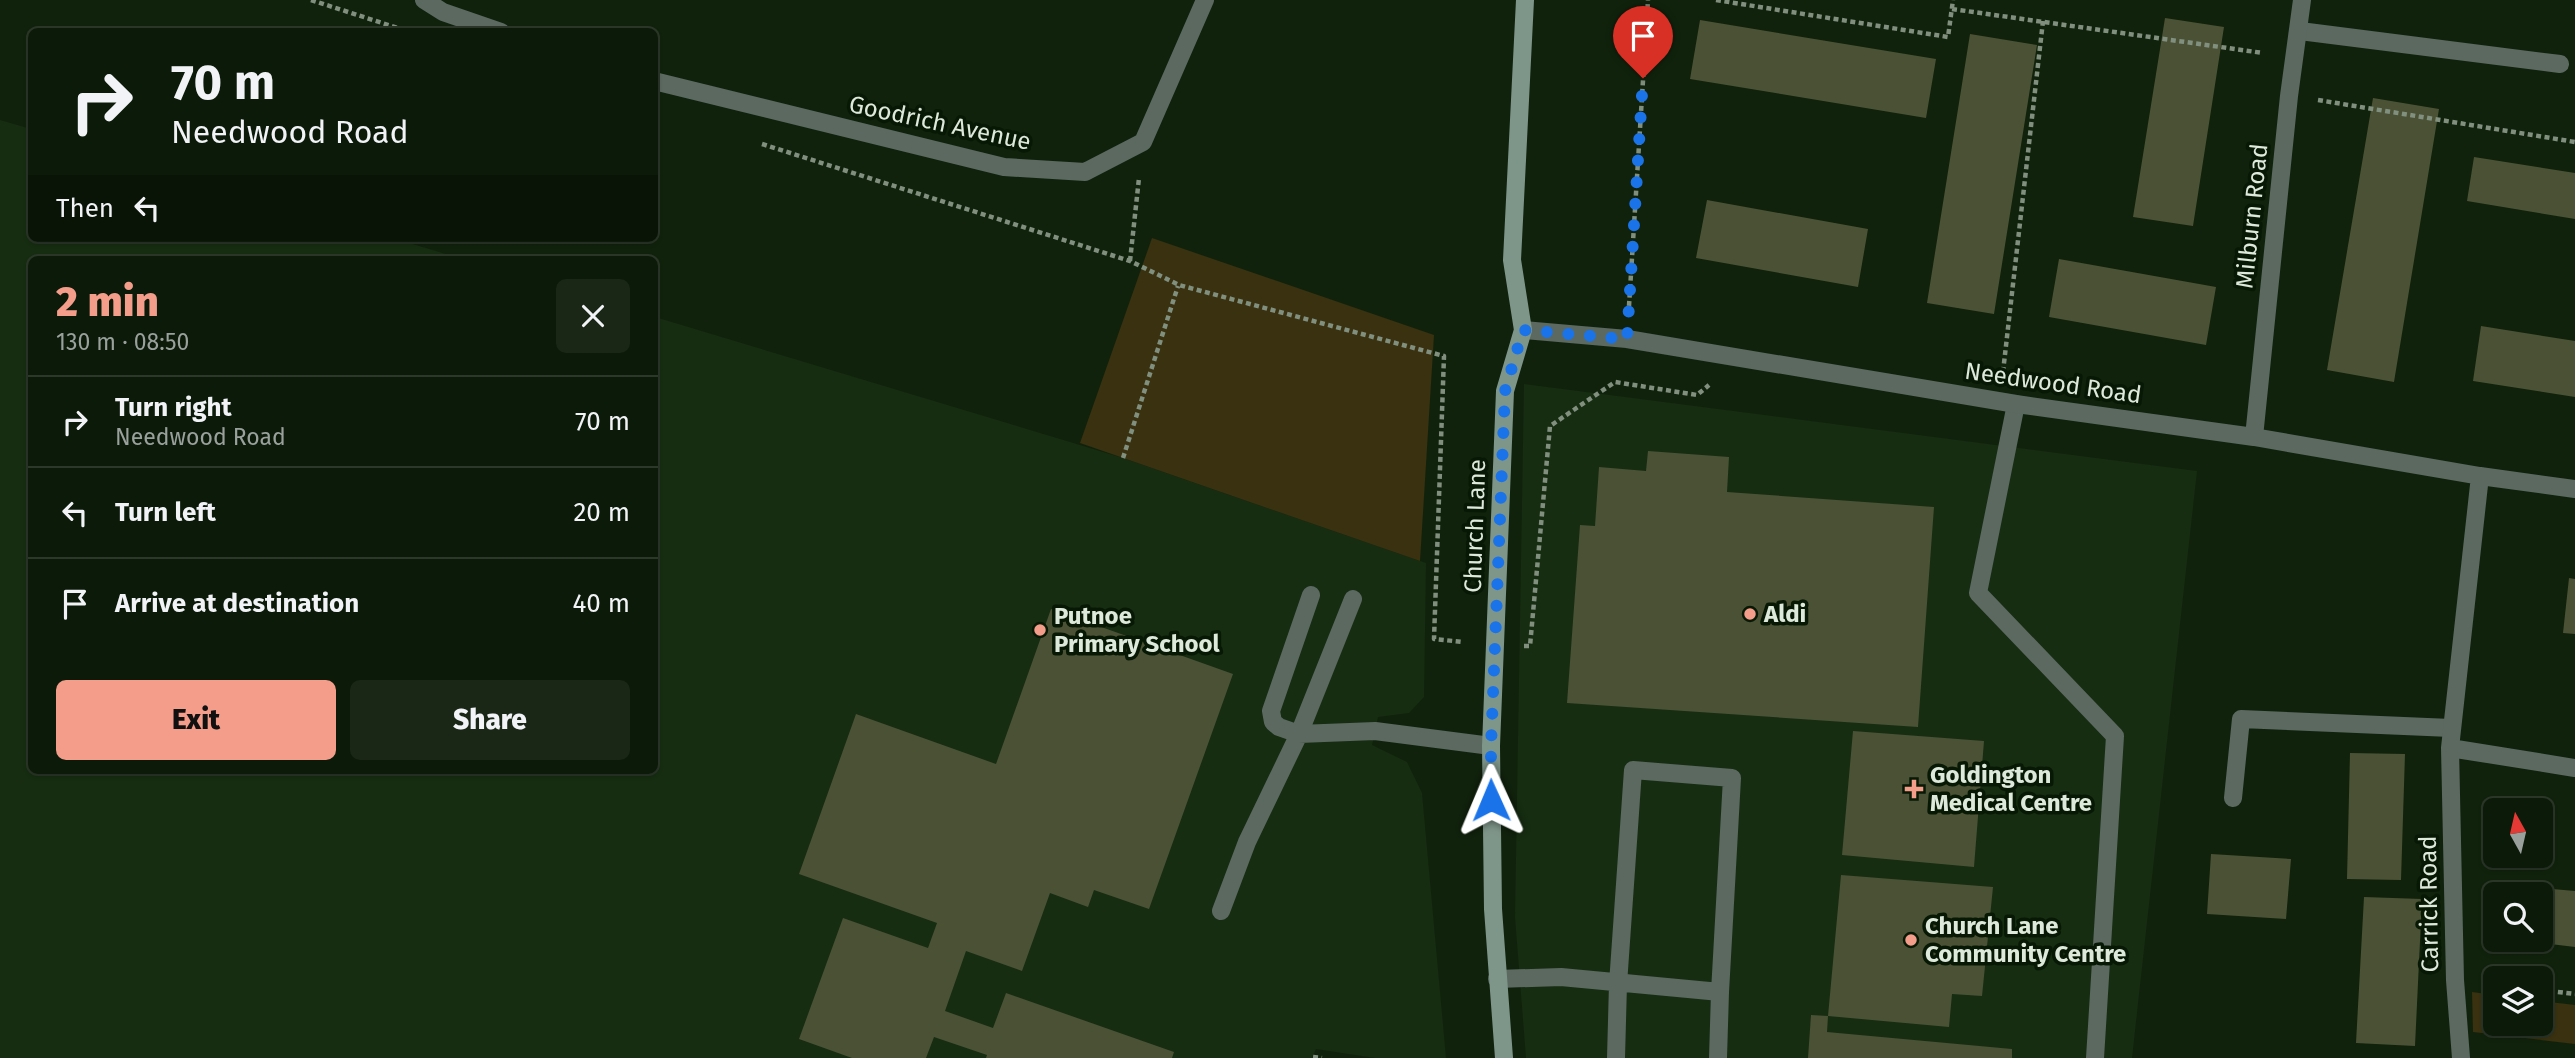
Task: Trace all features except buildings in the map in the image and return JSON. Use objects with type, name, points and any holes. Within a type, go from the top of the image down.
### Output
[{"type":"street","points":[[424,0],[443,12],[489,28]]},
{"type":"street","points":[[1143,142],[1205,0]]},
{"type":"street","name":"Church Lane","points":[[1504,1058],[1493,909],[1491,746],[1505,391],[1523,330],[1512,260],[1525,0]]},
{"type":"street","name":"Milburn Road","points":[[2254,437],[2302,0]]},
{"type":"street","points":[[2300,31],[2560,64]]},
{"type":"street","name":"Goodrich Avenue","points":[[658,82],[1004,167],[1084,172],[1143,142]]},
{"type":"street","name":"Needwood Road","points":[[1523,330],[1627,339],[2008,402],[2254,437],[2480,476],[2575,489]]},
{"type":"street","points":[[2008,402],[1978,593],[2115,736],[2095,1058]]},
{"type":"street","name":"Carrick Road","points":[[2461,1058],[2455,980],[2450,748],[2480,476]]},
{"type":"street","points":[[1311,595],[1271,711],[1273,722],[1279,727],[1300,734],[1375,731],[1491,746]]},
{"type":"street","points":[[1221,911],[1247,842],[1300,734],[1353,599]]},
{"type":"street","points":[[2232,798],[2241,719],[2451,728]]},
{"type":"street","points":[[2450,748],[2575,768]]},
{"type":"street","points":[[1616,1058],[1618,984],[1633,770],[1732,778],[1718,1058]]},
{"type":"street","points":[[1497,979],[1562,978],[1720,992]]},
{"type":"path","points":[[311,0],[398,28]]},
{"type":"path","points":[[1627,339],[1648,0]]},
{"type":"path","points":[[1716,0],[1948,37],[1953,0]]},
{"type":"path","points":[[1952,9],[2295,58]]},
{"type":"path","points":[[2008,402],[2043,21]]},
{"type":"path","points":[[2290,96],[2575,142]]},
{"type":"path","points":[[1130,261],[1143,142]]},
{"type":"path","points":[[760,143],[1130,261],[1178,285],[1444,356],[1434,639],[1496,646],[1530,646],[1550,426],[1615,382],[1697,395],[1741,359]]},
{"type":"path","points":[[1123,458],[1178,285]]},
{"type":"path","points":[[2553,991],[2575,994]]},
{"type":"path","points":[[1313,1056],[1322,1058]]},
{"type":"shaded area","name":"Putnoe Primary School","points":[[0,120],[28,128],[28,242],[406,242],[452,256],[28,256],[28,774],[658,774],[658,318],[1123,458],[1426,563],[1424,697],[1409,713],[1378,717],[1372,745],[1407,762],[1422,793],[1446,1058],[1375,1058],[1316,1049],[1312,1058],[0,1058]]},
{"type":"shaded area","points":[[1152,238],[1434,335],[1420,561],[1080,443]]},
{"type":"shaded area","points":[[1524,384],[2197,471],[2132,1058],[1526,1058],[1515,917]]},
{"type":"shaded area","points":[[2472,992],[2483,993],[2483,1033],[2473,1032]]},
{"type":"shaded area","points":[[2553,1002],[2575,1005],[2575,1044],[2507,1036],[2553,1036]]},
{"type":"place","name":"Aldi","points":[[1750,614]]},
{"type":"place","name":"Putnoe Primary School","points":[[1040,630]]},
{"type":"place","name":"Goldington Medical Centre","points":[[1914,789]]},
{"type":"place","name":"Church Lane Community Centre","points":[[1911,940]]},
{"type":"route","points":[[1491,800],[1505,391],[1523,330],[1627,339],[1643,78]]}]
